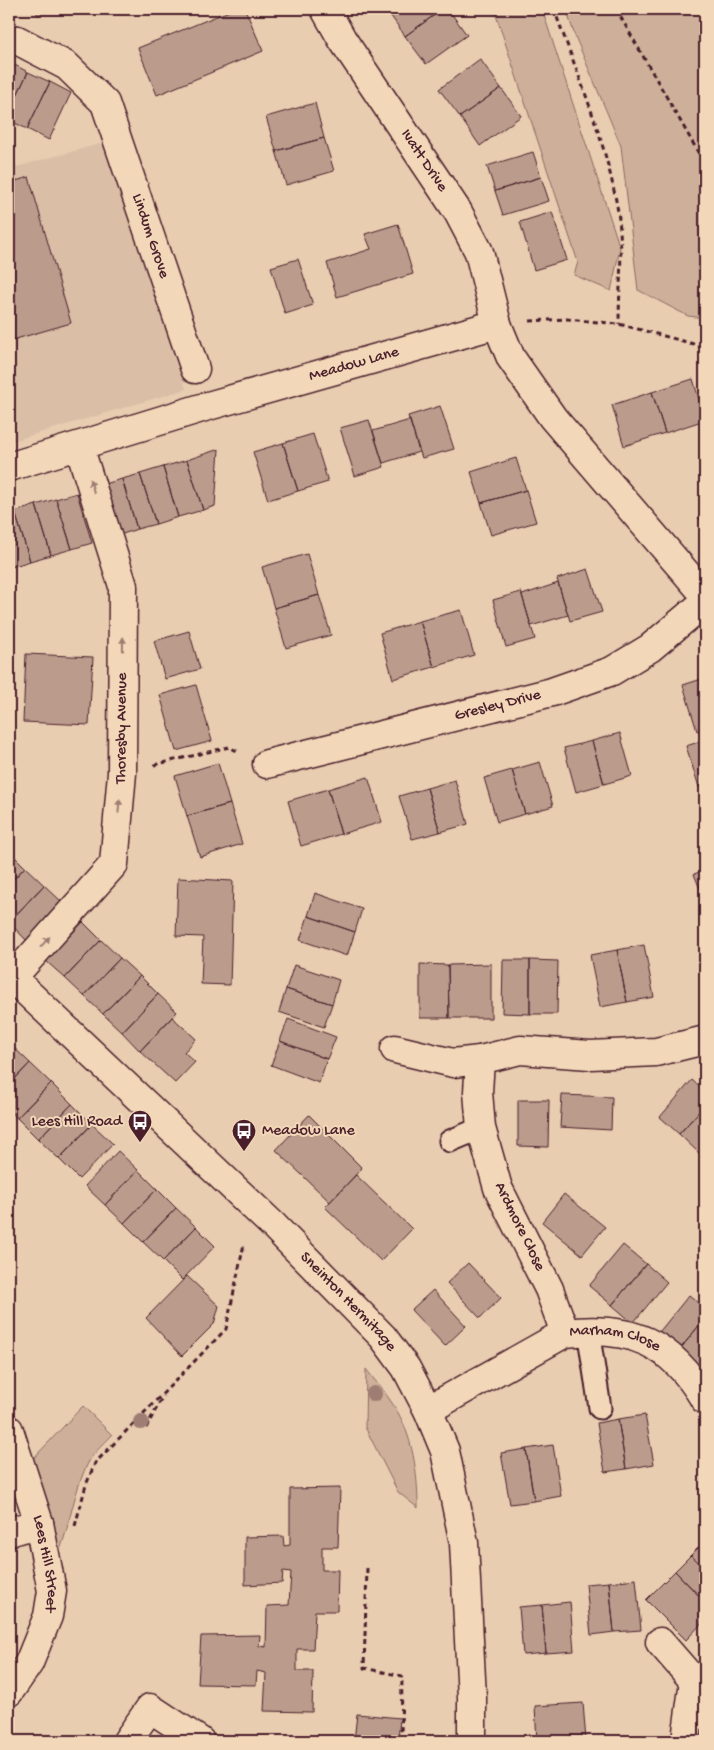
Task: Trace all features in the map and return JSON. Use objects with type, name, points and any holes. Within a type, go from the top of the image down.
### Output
[{"type":"street","name":"Ivatt Drive","points":[[324,9],[468,231],[479,252],[497,324]]},
{"type":"street","name":"Lindum Grove","points":[[9,39],[17,40],[67,66],[105,104],[195,369]]},
{"type":"street","name":"Meadow Lane","points":[[9,467],[208,406],[497,324]]},
{"type":"street","points":[[497,324],[511,358],[553,418],[705,595]]},
{"type":"street","name":"Thoresby Avenue","points":[[11,977],[114,864],[122,773],[124,586],[79,446]]},
{"type":"street","name":"Gresley Drive","points":[[267,764],[552,692],[612,671],[650,648],[705,602]]},
{"type":"street","name":"Sneinton Hermitage","points":[[11,977],[274,1226],[383,1338],[406,1368],[428,1410],[445,1451],[464,1543],[472,1698],[472,1741]]},
{"type":"street","points":[[395,1048],[453,1063],[480,1060],[520,1050],[590,1055],[656,1052],[705,1040]]},
{"type":"street","name":"Ardmore Close","points":[[480,1060],[478,1092],[480,1128],[498,1188],[549,1290],[576,1331]]},
{"type":"street","name":"Marham Close","points":[[428,1410],[576,1331],[621,1333],[651,1342],[682,1366],[705,1400]]},
{"type":"street","name":"Lees Hill Street","points":[[9,1430],[39,1522],[52,1591],[48,1616],[29,1663],[9,1692]]},
{"type":"street","points":[[9,1532],[39,1522]]},
{"type":"street","points":[[660,1642],[700,1679],[687,1732]]},
{"type":"street","points":[[127,1741],[150,1708],[200,1741]]},
{"type":"lane","points":[[450,1141],[480,1128]]},
{"type":"lane","points":[[576,1331],[600,1408]]},
{"type":"path","points":[[554,9],[600,138],[617,207],[620,248],[619,324]]},
{"type":"path","points":[[616,9],[705,164]]},
{"type":"path","points":[[497,324],[567,319],[619,324],[705,347]]},
{"type":"path","points":[[122,773],[229,747],[267,764]]},
{"type":"path","points":[[73,1535],[86,1485],[95,1463],[226,1329],[238,1282]]},
{"type":"path","points":[[146,1428],[165,1393]]},
{"type":"path","points":[[367,1568],[364,1668],[402,1676],[401,1741]]},
{"type":"shaded area","points":[[494,9],[542,9],[620,248],[611,291],[574,275],[578,262]]},
{"type":"shaded area","points":[[566,9],[705,9],[705,318],[688,316],[638,290],[621,146],[575,36]]},
{"type":"shaded area","points":[[107,142],[186,389],[9,442],[9,169]]},
{"type":"shaded area","points":[[366,1369],[391,1401],[406,1430],[417,1482],[418,1508],[398,1492],[365,1427]]},
{"type":"shaded area","points":[[83,1406],[112,1435],[91,1458],[84,1472],[60,1550],[30,1462]]},
{"type":"building","points":[[34,9],[50,9],[38,15]]},
{"type":"building","points":[[234,9],[245,9],[263,51],[157,95],[138,48]]},
{"type":"building","points":[[386,9],[443,9],[405,36]]},
{"type":"building","points":[[443,9],[448,9],[467,35],[426,64],[405,36]]},
{"type":"building","points":[[480,59],[501,88],[460,117],[439,89]]},
{"type":"building","points":[[9,62],[28,72],[9,112]]},
{"type":"building","points":[[28,72],[50,82],[27,129],[9,120],[9,112]]},
{"type":"building","points":[[50,82],[71,93],[49,140],[27,129]]},
{"type":"building","points":[[501,88],[521,116],[480,146],[460,117]]},
{"type":"building","points":[[315,103],[324,138],[276,151],[266,117]]},
{"type":"building","points":[[324,138],[334,171],[286,185],[276,151]]},
{"type":"building","points":[[533,152],[541,177],[495,191],[487,166]]},
{"type":"building","points":[[29,177],[71,323],[9,341],[9,183]]},
{"type":"building","points":[[541,177],[549,201],[503,215],[495,191]]},
{"type":"building","points":[[552,212],[567,260],[534,270],[520,222]]},
{"type":"building","points":[[398,224],[413,274],[337,297],[327,263],[371,249],[365,234]]},
{"type":"building","points":[[298,259],[313,305],[285,314],[271,267]]},
{"type":"building","points":[[693,379],[705,420],[665,433],[652,392]]},
{"type":"building","points":[[652,392],[665,433],[624,446],[612,405]]},
{"type":"building","points":[[440,406],[454,449],[422,458],[408,416]]},
{"type":"building","points":[[369,420],[384,467],[355,476],[340,428]]},
{"type":"building","points":[[410,420],[419,452],[383,463],[373,431]]},
{"type":"building","points":[[313,434],[328,482],[298,491],[283,443]]},
{"type":"building","points":[[283,443],[298,491],[268,500],[253,452]]},
{"type":"building","points":[[219,449],[215,506],[203,510],[187,460]]},
{"type":"building","points":[[516,458],[526,490],[481,503],[471,472]]},
{"type":"building","points":[[187,460],[203,510],[178,517],[163,467]]},
{"type":"building","points":[[163,467],[178,517],[156,524],[140,474]]},
{"type":"building","points":[[140,474],[156,524],[137,529],[122,479]]},
{"type":"building","points":[[122,479],[137,529],[117,536],[101,485]]},
{"type":"building","points":[[526,490],[536,522],[491,535],[481,503]]},
{"type":"building","points":[[77,493],[92,543],[72,549],[56,499]]},
{"type":"building","points":[[56,499],[72,549],[51,555],[36,505]]},
{"type":"building","points":[[36,505],[51,555],[30,561],[15,512]]},
{"type":"building","points":[[705,510],[705,525],[698,517]]},
{"type":"building","points":[[15,512],[30,561],[9,568],[9,514]]},
{"type":"building","points":[[307,554],[319,595],[274,608],[262,567]]},
{"type":"building","points":[[588,569],[602,612],[570,621],[557,579]]},
{"type":"building","points":[[558,583],[568,615],[531,626],[522,595]]},
{"type":"building","points":[[521,592],[535,639],[506,647],[493,600]]},
{"type":"building","points":[[319,595],[331,635],[286,648],[274,608]]},
{"type":"building","points":[[461,610],[474,655],[434,667],[420,621]]},
{"type":"building","points":[[420,621],[434,667],[393,679],[380,633]]},
{"type":"building","points":[[189,631],[200,669],[165,679],[154,641]]},
{"type":"building","points":[[26,654],[93,657],[89,725],[23,722]]},
{"type":"building","points":[[705,678],[705,728],[697,731],[683,685]]},
{"type":"building","points":[[196,685],[212,741],[176,751],[160,695]]},
{"type":"building","points":[[620,733],[632,776],[604,784],[592,741]]},
{"type":"building","points":[[705,740],[705,786],[699,787],[686,746]]},
{"type":"building","points":[[592,741],[604,784],[576,792],[564,748]]},
{"type":"building","points":[[540,762],[553,806],[525,814],[512,770]]},
{"type":"building","points":[[218,763],[230,804],[187,816],[175,776]]},
{"type":"building","points":[[512,770],[525,814],[497,822],[484,778]]},
{"type":"building","points":[[368,777],[382,822],[341,834],[328,789]]},
{"type":"building","points":[[455,780],[468,824],[440,832],[427,788]]},
{"type":"building","points":[[427,788],[440,832],[412,839],[399,796]]},
{"type":"building","points":[[328,789],[341,834],[301,846],[288,801]]},
{"type":"building","points":[[230,804],[242,844],[200,857],[187,816]]},
{"type":"building","points":[[9,851],[25,867],[9,884]]},
{"type":"building","points":[[25,867],[44,885],[9,922],[9,884]]},
{"type":"building","points":[[705,870],[705,899],[704,899],[694,874]]},
{"type":"building","points":[[178,878],[233,881],[230,985],[201,984],[203,937],[176,936]]},
{"type":"building","points":[[44,885],[63,903],[27,941],[9,922]]},
{"type":"building","points":[[315,893],[362,909],[355,932],[308,916]]},
{"type":"building","points":[[308,916],[355,932],[347,956],[300,940]]},
{"type":"building","points":[[83,922],[101,940],[65,978],[46,961]]},
{"type":"building","points":[[101,940],[120,958],[84,996],[65,978]]},
{"type":"building","points":[[644,945],[654,997],[627,1002],[617,950]]},
{"type":"building","points":[[617,950],[627,1002],[600,1007],[590,955]]},
{"type":"building","points":[[120,958],[140,976],[103,1014],[84,996]]},
{"type":"building","points":[[503,960],[530,960],[530,1014],[502,1013]]},
{"type":"building","points":[[530,960],[558,961],[557,1014],[530,1014]]},
{"type":"building","points":[[420,964],[448,965],[449,1018],[420,1018]]},
{"type":"building","points":[[491,964],[491,1018],[449,1018],[448,965]]},
{"type":"building","points":[[294,965],[339,980],[332,1004],[286,989]]},
{"type":"building","points":[[140,976],[158,994],[122,1032],[103,1014]]},
{"type":"building","points":[[286,989],[332,1004],[324,1027],[279,1012]]},
{"type":"building","points":[[158,994],[177,1012],[140,1051],[122,1032]]},
{"type":"building","points":[[172,1017],[196,1039],[184,1052],[195,1062],[175,1083],[140,1051]]},
{"type":"building","points":[[288,1019],[336,1037],[327,1059],[280,1041]]},
{"type":"building","points":[[280,1041],[327,1059],[319,1083],[271,1065]]},
{"type":"building","points":[[9,1043],[30,1063],[9,1085]]},
{"type":"building","points":[[30,1063],[51,1083],[17,1118],[9,1111],[9,1085]]},
{"type":"building","points":[[692,1080],[705,1092],[705,1105],[679,1134],[660,1117]]},
{"type":"building","points":[[51,1083],[72,1104],[38,1139],[17,1118]]},
{"type":"building","points":[[562,1095],[612,1097],[611,1130],[560,1127]]},
{"type":"building","points":[[518,1100],[549,1100],[548,1147],[518,1146]]},
{"type":"building","points":[[72,1104],[92,1124],[59,1159],[38,1139]]},
{"type":"building","points":[[705,1105],[705,1148],[700,1154],[679,1134]]},
{"type":"building","points":[[309,1115],[362,1168],[330,1202],[276,1150]]},
{"type":"building","points":[[92,1124],[113,1144],[79,1179],[59,1159]]},
{"type":"building","points":[[118,1151],[138,1170],[105,1205],[85,1186]]},
{"type":"building","points":[[138,1170],[157,1189],[124,1223],[105,1205]]},
{"type":"building","points":[[356,1175],[412,1229],[381,1261],[325,1207]]},
{"type":"building","points":[[157,1189],[176,1208],[143,1242],[124,1223]]},
{"type":"building","points":[[564,1194],[605,1227],[582,1255],[542,1222]]},
{"type":"building","points":[[176,1208],[196,1227],[163,1261],[143,1242]]},
{"type":"building","points":[[196,1227],[215,1246],[182,1280],[163,1261]]},
{"type":"building","points":[[623,1245],[646,1264],[612,1305],[589,1286]]},
{"type":"building","points":[[468,1263],[501,1298],[480,1318],[447,1283]]},
{"type":"building","points":[[646,1264],[667,1282],[633,1323],[612,1305]]},
{"type":"building","points":[[187,1276],[219,1306],[214,1324],[182,1356],[146,1318]]},
{"type":"building","points":[[433,1290],[466,1326],[445,1346],[411,1310]]},
{"type":"building","points":[[689,1295],[705,1308],[705,1318],[677,1353],[656,1336]]},
{"type":"building","points":[[705,1318],[705,1361],[698,1370],[677,1353]]},
{"type":"building","points":[[645,1415],[654,1464],[626,1469],[618,1419]]},
{"type":"building","points":[[618,1419],[626,1469],[605,1472],[597,1423]]},
{"type":"building","points":[[553,1445],[561,1496],[534,1501],[526,1449]]},
{"type":"building","points":[[526,1449],[534,1501],[510,1504],[501,1453]]},
{"type":"building","points":[[340,1488],[338,1547],[322,1547],[322,1570],[338,1570],[337,1611],[315,1611],[313,1649],[297,1649],[297,1671],[313,1671],[312,1712],[264,1711],[266,1673],[257,1671],[256,1685],[198,1684],[201,1636],[260,1635],[259,1646],[266,1647],[267,1606],[289,1605],[291,1572],[283,1571],[282,1583],[245,1585],[245,1537],[283,1536],[284,1546],[290,1545],[290,1489]]},
{"type":"building","points":[[705,1541],[705,1569],[691,1555]]},
{"type":"building","points":[[691,1555],[705,1569],[705,1602],[675,1571]]},
{"type":"building","points":[[675,1571],[705,1602],[705,1620],[686,1640],[646,1600]]},
{"type":"building","points":[[636,1579],[641,1630],[614,1632],[609,1582]]},
{"type":"building","points":[[609,1582],[614,1632],[591,1635],[586,1584]]},
{"type":"building","points":[[570,1602],[574,1651],[546,1653],[542,1605]]},
{"type":"building","points":[[542,1605],[546,1653],[523,1655],[519,1607]]},
{"type":"building","points":[[583,1703],[586,1741],[537,1741],[535,1706]]},
{"type":"building","points":[[357,1714],[400,1718],[398,1741],[354,1741]]},
{"type":"place","name":"Lees Hill Road","points":[[140,1143]]},
{"type":"place","name":"Meadow Lane","points":[[244,1152]]}]
